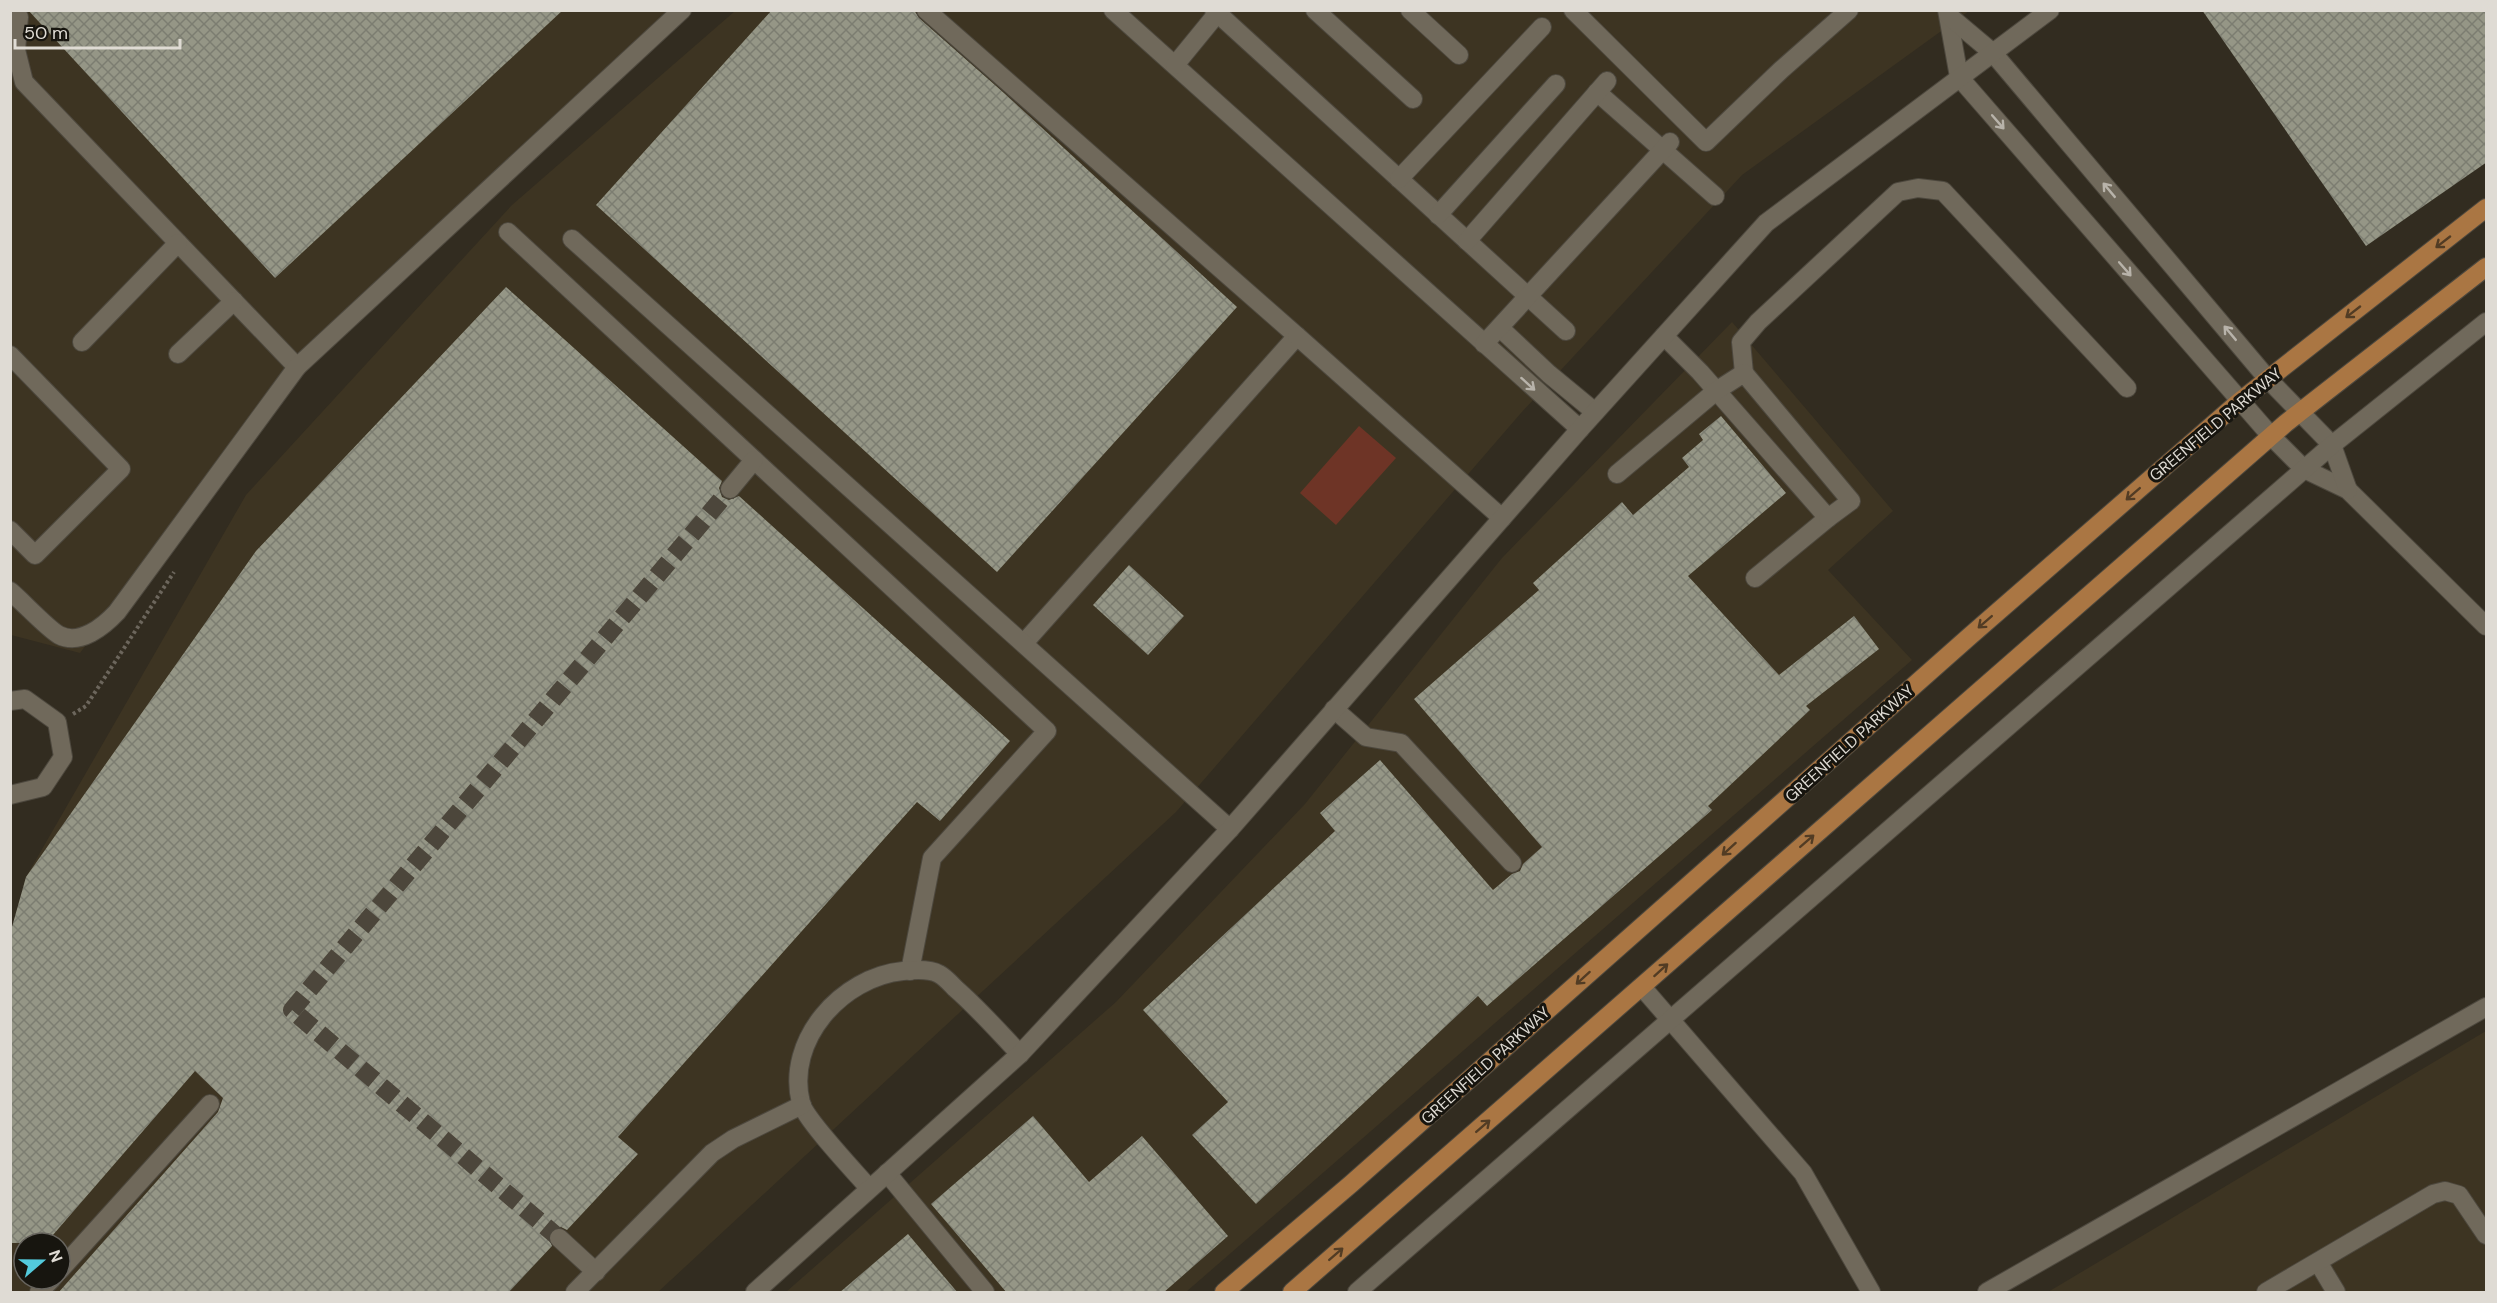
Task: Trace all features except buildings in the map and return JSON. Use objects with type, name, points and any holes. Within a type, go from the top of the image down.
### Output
[{"type":"main road","name":"GREENFIELD PARKWAY","points":[[1224,1293],[1351,1184],[1961,643],[2240,401],[2487,208]]},
{"type":"main road","points":[[1292,1293],[2271,436],[2487,267]]},
{"type":"street","points":[[10,591],[60,636],[81,637],[103,627],[117,612],[297,367],[682,10]]},
{"type":"street","points":[[926,10],[1502,518]]},
{"type":"street","points":[[1113,10],[1580,429]]},
{"type":"street","points":[[1315,10],[1413,99]]},
{"type":"street","points":[[1410,10],[1459,55]]},
{"type":"street","points":[[1573,10],[1706,142],[1849,10]]},
{"type":"street","points":[[755,1293],[1020,1054],[1230,829],[1595,412],[1766,223],[2050,10]]},
{"type":"street","points":[[1175,64],[1217,11],[1566,331]]},
{"type":"street","points":[[1948,13],[1993,53],[2267,378],[2332,445],[2348,490]]},
{"type":"street","points":[[1948,13],[1959,77],[2240,401],[2304,470],[2348,490],[2487,626]]},
{"type":"street","points":[[19,16],[16,50],[24,82],[297,367]]},
{"type":"street","points":[[1399,179],[1542,27]]},
{"type":"street","points":[[1438,215],[1556,84]]},
{"type":"street","points":[[1467,241],[1602,86],[1666,146],[1714,196]]},
{"type":"street","points":[[1484,345],[1666,146]]},
{"type":"street","points":[[1755,578],[1851,501],[1744,373],[1741,342],[1758,322],[1898,192],[1918,188],[1943,191],[2127,388]]},
{"type":"street","points":[[508,232],[1047,731],[932,858],[910,971]]},
{"type":"street","points":[[572,239],[1230,829]]},
{"type":"street","points":[[82,342],[178,243]]},
{"type":"street","points":[[178,354],[234,302]]},
{"type":"street","points":[[1357,1293],[2332,445],[2487,322]]},
{"type":"street","points":[[1500,328],[1549,374],[1595,412]]},
{"type":"street","points":[[1024,642],[1297,336]]},
{"type":"street","points":[[1664,336],[1716,391],[1828,518]]},
{"type":"street","points":[[10,355],[121,469],[35,555],[10,530]]},
{"type":"street","points":[[1617,474],[1716,391],[1744,373]]},
{"type":"street","points":[[730,489],[754,460]]},
{"type":"street","points":[[10,702],[25,699],[57,722],[63,757],[43,788],[10,795]]},
{"type":"street","points":[[1334,709],[1366,736],[1401,743],[1512,863]]},
{"type":"street","points":[[869,1188],[802,1105],[798,1074],[802,1051],[818,1022],[838,1001],[861,984],[886,973],[910,971],[938,973],[971,1002],[1020,1054]]},
{"type":"street","points":[[1642,987],[1803,1173],[1871,1293]]},
{"type":"street","points":[[1987,1293],[2487,1006]]},
{"type":"street","points":[[72,1257],[210,1104]]},
{"type":"street","points":[[575,1293],[712,1152],[733,1139],[802,1105]]},
{"type":"street","points":[[887,1173],[985,1293]]},
{"type":"street","points":[[2266,1293],[2433,1194],[2445,1191],[2459,1195],[2487,1235]]},
{"type":"street","points":[[559,1238],[596,1272]]},
{"type":"street","points":[[2318,1262],[2336,1293]]},
{"type":"path","points":[[57,722],[86,706],[176,568]]},
{"type":"shaded area","points":[[10,11],[673,11],[317,337],[80,653],[11,635]]},
{"type":"shaded area","points":[[735,11],[1969,11],[1742,175],[1521,413],[1176,812],[658,1292],[11,1292],[10,935],[26,877],[246,495],[512,205]]},
{"type":"shaded area","points":[[1732,322],[1893,511],[1828,570],[1912,660],[1186,1292],[786,1292],[1116,1002],[1305,804],[1502,558]]},
{"type":"shaded area","points":[[1359,426],[1396,458],[1336,525],[1300,493]]},
{"type":"shaded area","points":[[2486,1031],[2486,1292],[2048,1292]]},
{"type":"tunnel","points":[[559,1238],[292,1010],[730,489]]}]
